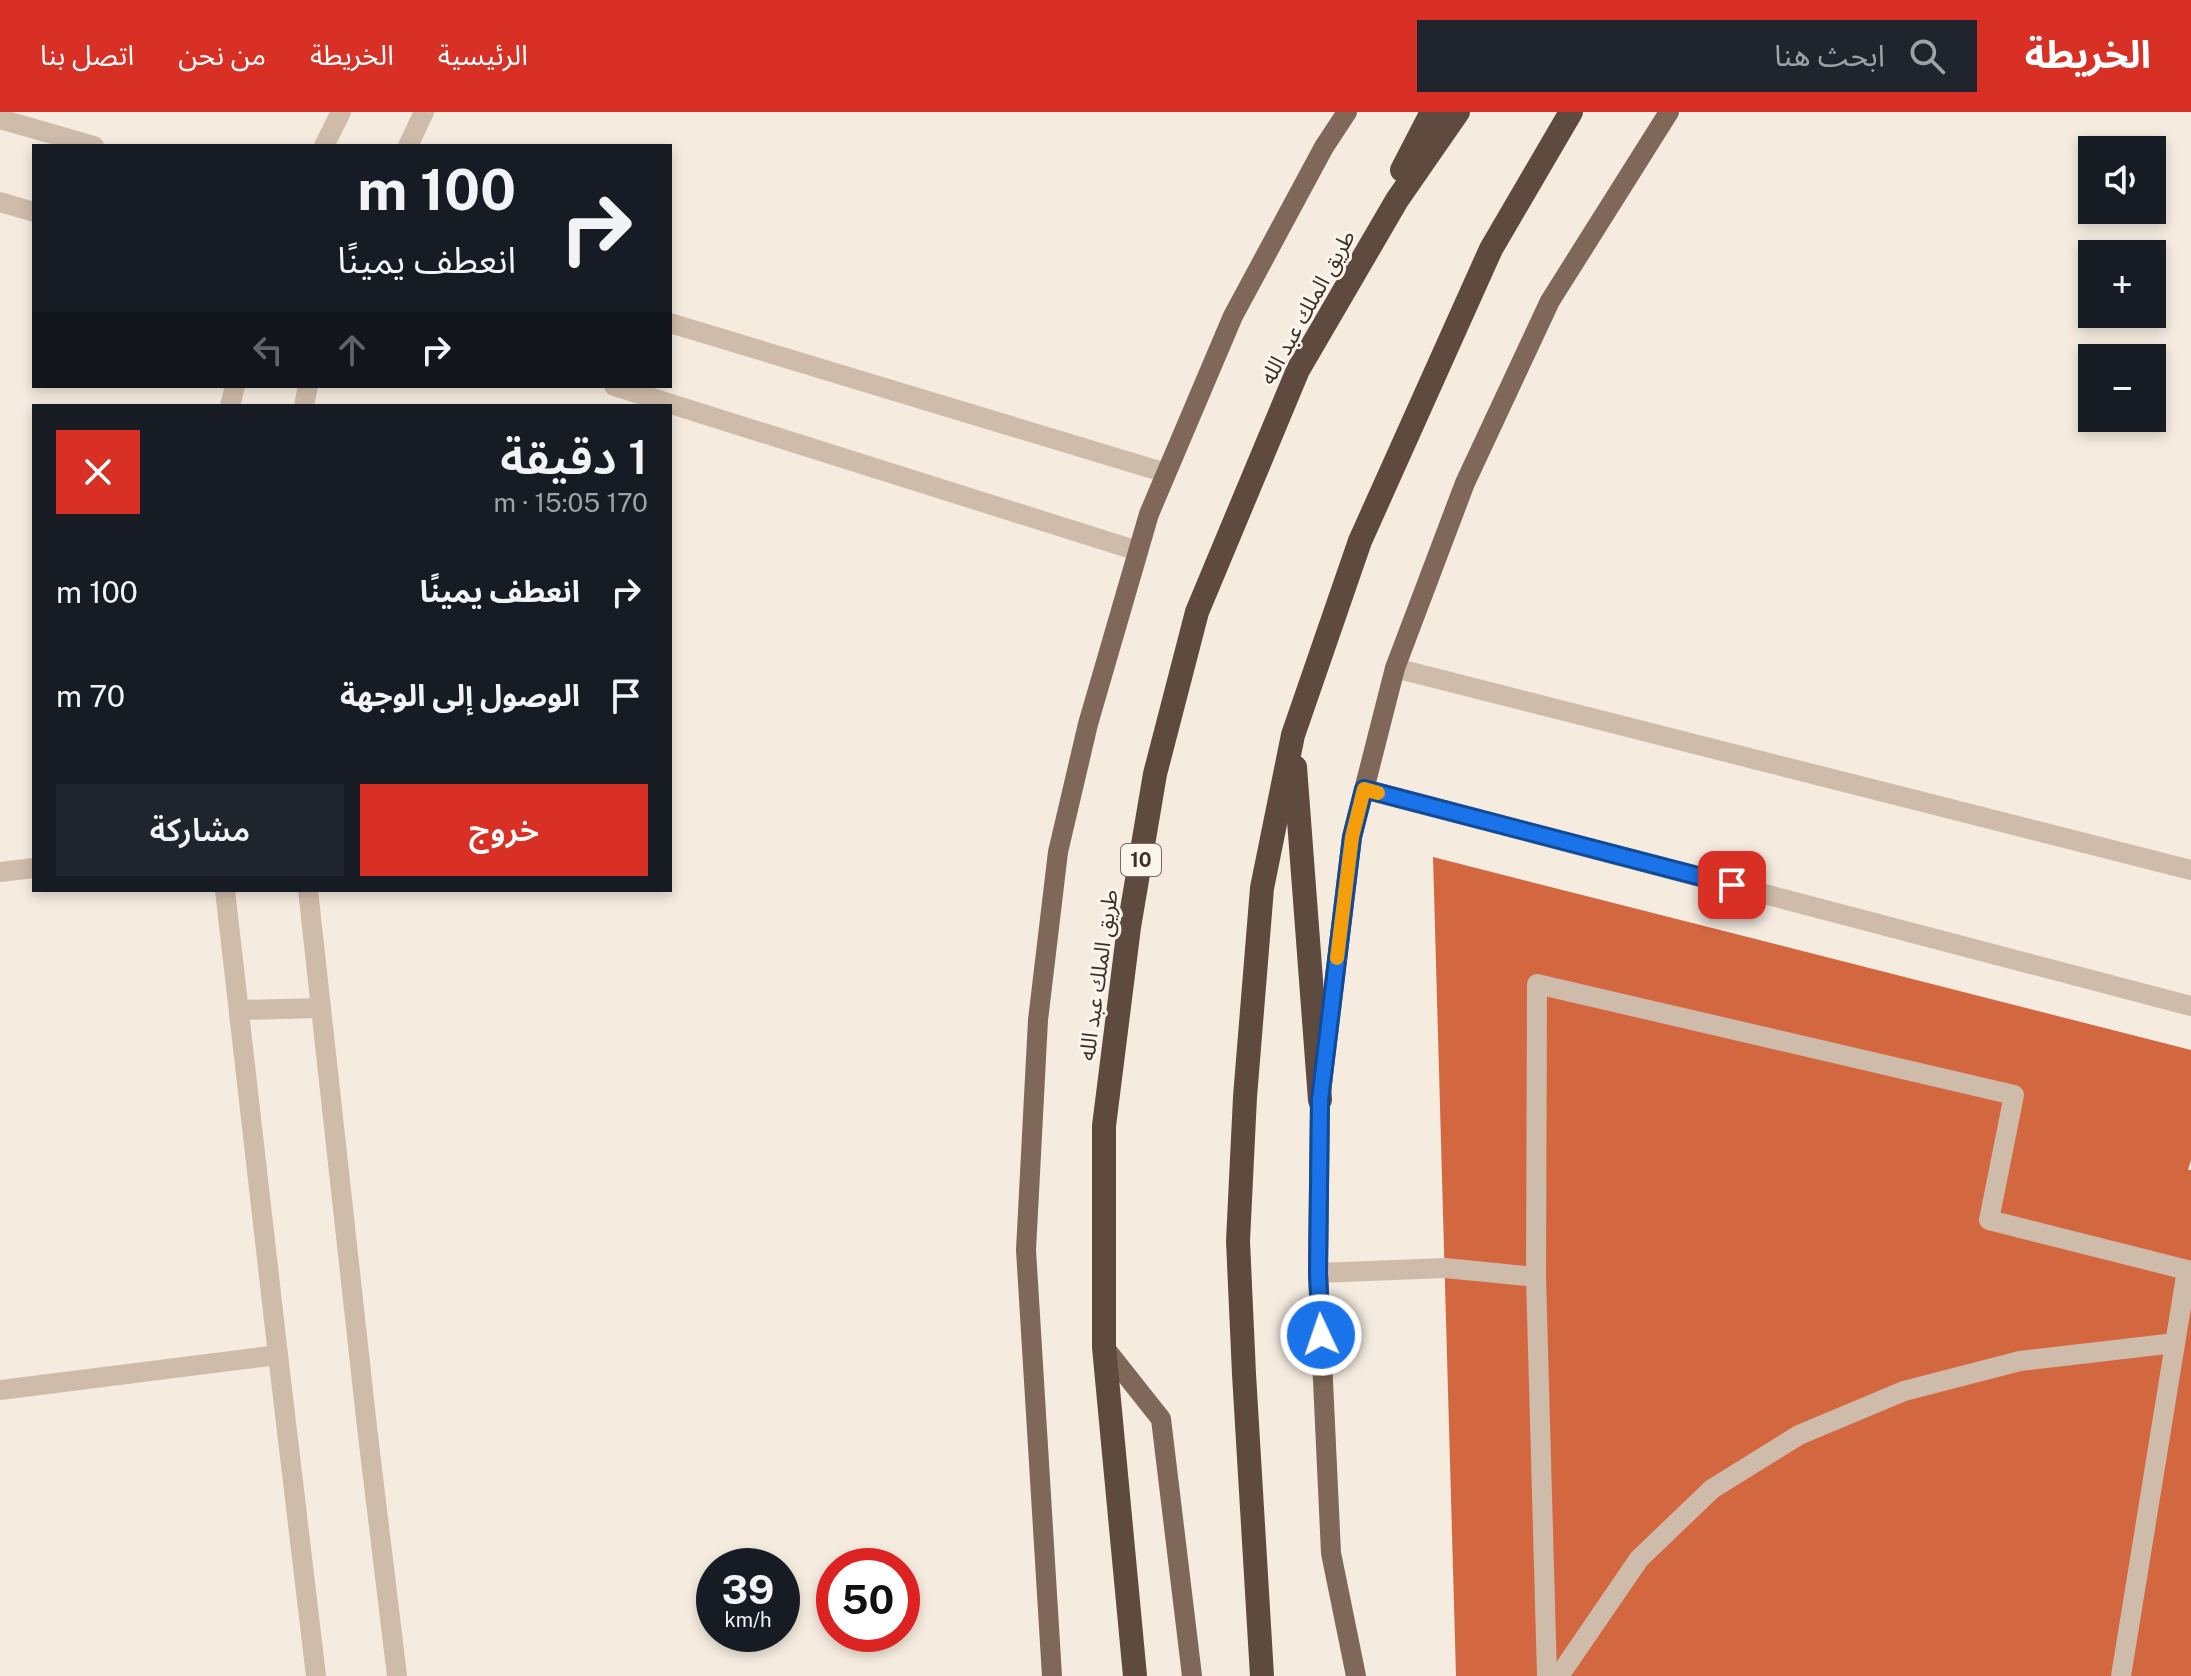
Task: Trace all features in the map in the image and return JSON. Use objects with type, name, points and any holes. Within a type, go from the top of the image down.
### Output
[{"type":"highway","points":[[1298,370],[1432,112]]},
{"type":"highway","name":"طريق الملك عبد الله","points":[[1135,1676],[1104,1347],[1104,1126],[1129,927],[1155,774],[1197,612],[1298,370],[1397,200],[1458,112]]},
{"type":"highway","points":[[1262,1676],[1238,1241],[1245,1097],[1262,888],[1293,735],[1366,527],[1491,249],[1571,112]]},
{"type":"highway","points":[[1293,735],[1320,1100]]},
{"type":"main road","points":[[1052,1676],[1026,1250],[1038,1020],[1058,852],[1088,724],[1149,514],[1233,316],[1324,147],[1347,112]]},
{"type":"main road","points":[[1356,1676],[1331,1553],[1318,1273],[1320,1100],[1352,837],[1395,668],[1465,483],[1550,301],[1669,112]]},
{"type":"main road","points":[[1104,1347],[1161,1419],[1192,1676]]},
{"type":"street","points":[[325,144],[341,112]]},
{"type":"street","points":[[409,144],[424,112]]},
{"type":"street","points":[[0,119],[87,144]]},
{"type":"street","points":[[0,202],[32,211]]},
{"type":"street","points":[[672,324],[1166,473]]},
{"type":"street","points":[[620,388],[671,404]]},
{"type":"street","points":[[672,404],[1138,551]]},
{"type":"street","points":[[1395,668],[2191,870]]},
{"type":"street","points":[[1364,789],[2191,1006]]},
{"type":"street","points":[[0,872],[32,868]]},
{"type":"street","points":[[225,892],[316,1676]]},
{"type":"street","points":[[308,892],[397,1676]]},
{"type":"street","points":[[1547,1676],[1536,1277],[1537,984],[2014,1095],[1989,1220],[2187,1270],[2121,1676]]},
{"type":"street","points":[[239,1010],[321,1008]]},
{"type":"street","points":[[1318,1273],[1445,1268],[1536,1277]]},
{"type":"street","points":[[1559,1676],[1639,1559],[1712,1489],[1799,1435],[1904,1391],[2020,1361],[2175,1343]]},
{"type":"street","points":[[0,1390],[278,1355]]},
{"type":"building","points":[[1433,857],[2191,1050],[2191,1160],[2188,1170],[2191,1170],[2191,1676],[1456,1676]]},
{"type":"slow traffic","points":[[1337,958],[1352,837],[1364,789],[1378,793]]},
{"type":"route","points":[[1321,1335],[1318,1273],[1320,1100],[1352,837],[1364,789],[1732,885]]}]
